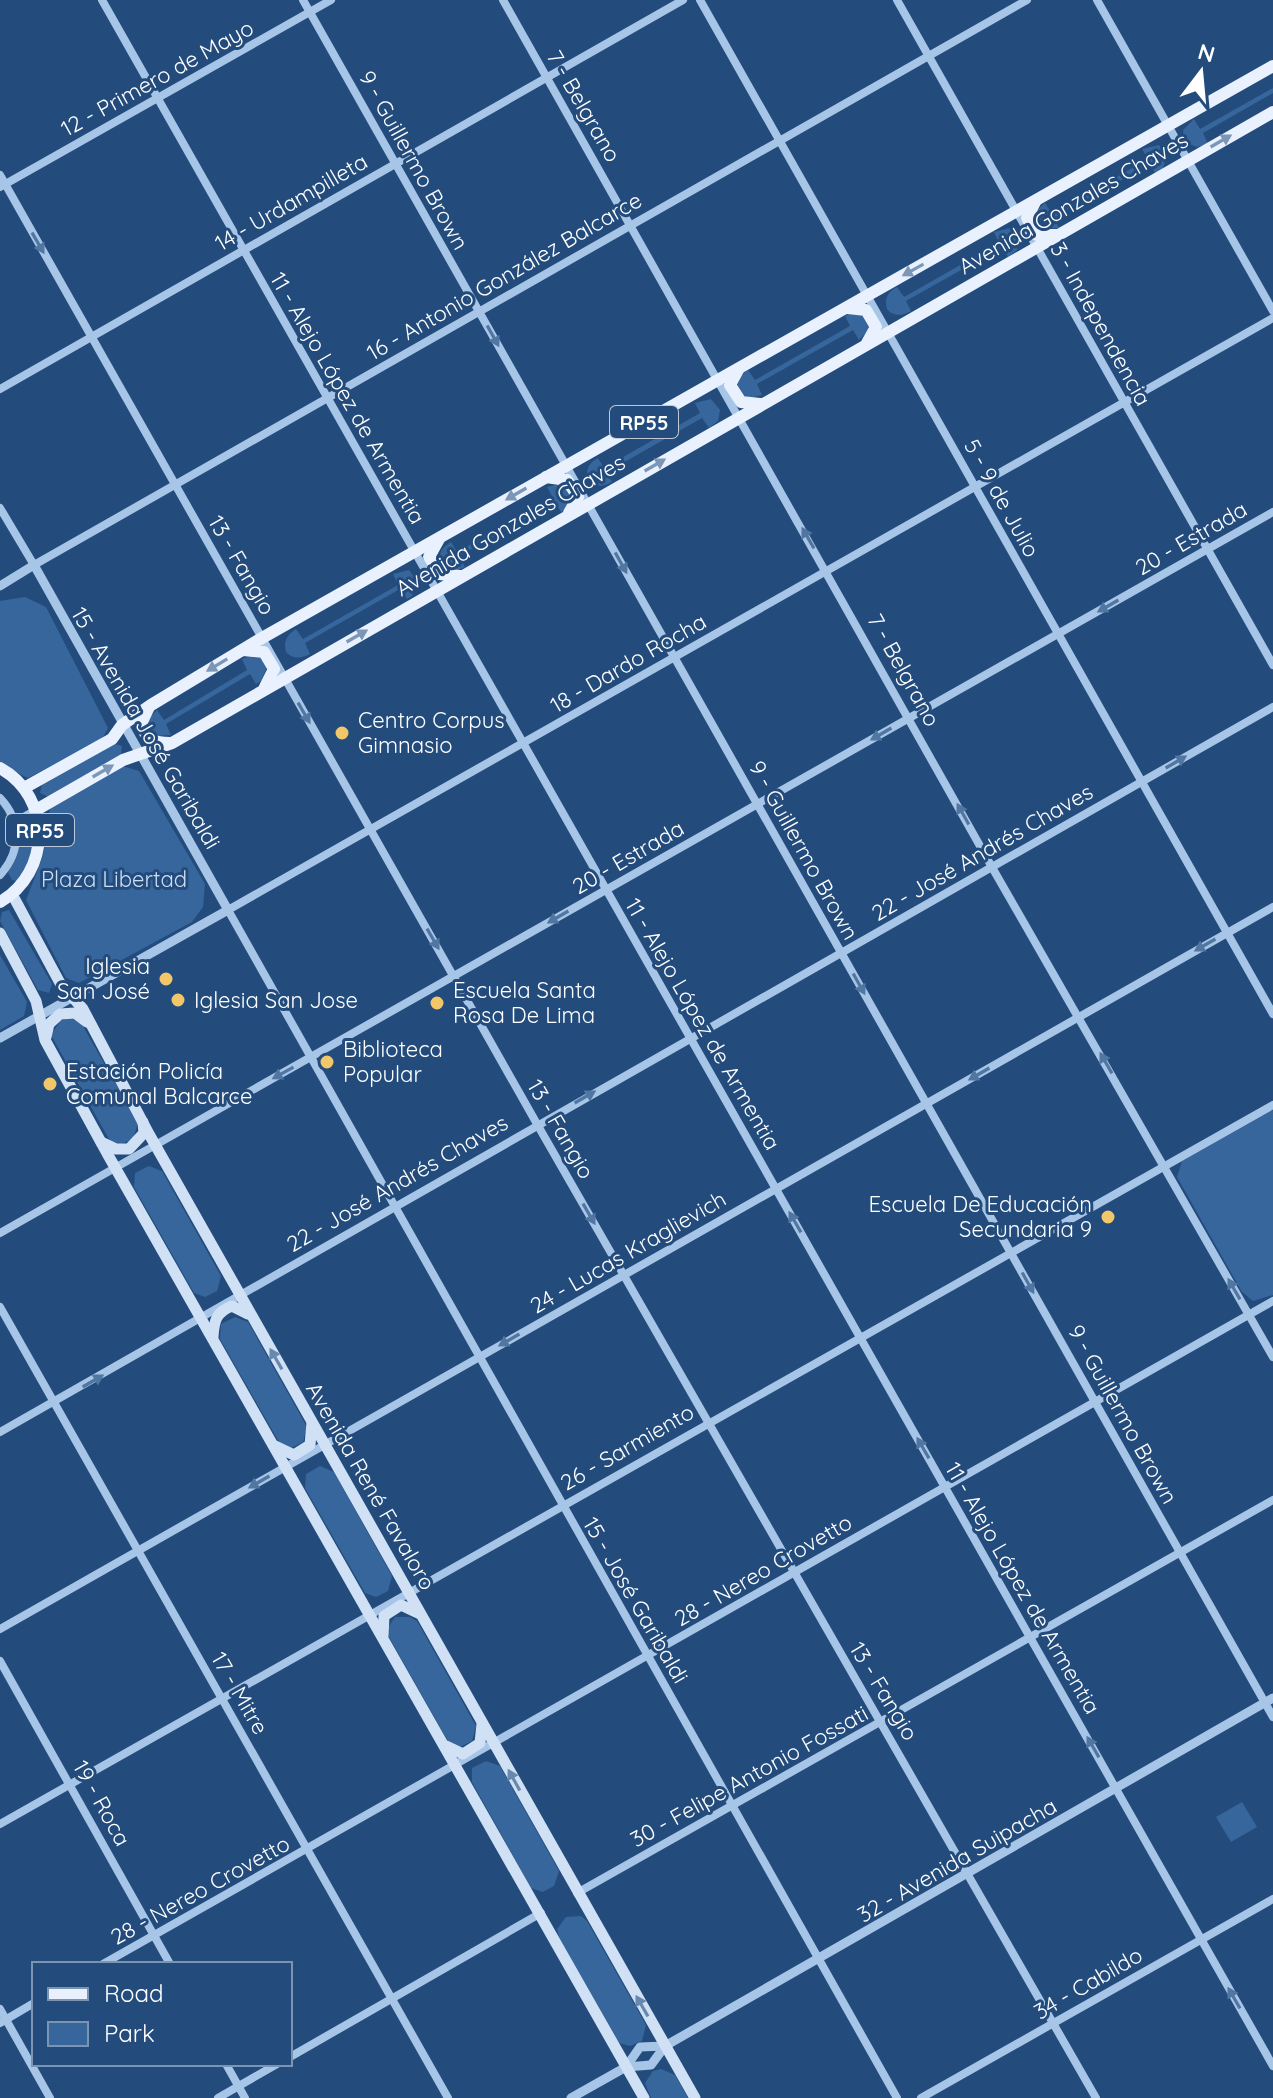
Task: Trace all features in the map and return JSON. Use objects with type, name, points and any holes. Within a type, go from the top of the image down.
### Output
[{"type":"main road","name":"Avenida Gonzales Chaves","points":[[24,788],[112,739],[122,725],[151,705],[262,638],[1273,66]]},
{"type":"main road","name":"Avenida Gonzales Chaves","points":[[36,810],[123,760],[172,743],[1273,112]]},
{"type":"main road","points":[[1037,199],[1027,218],[1031,228],[1037,235],[1057,235]]},
{"type":"main road","points":[[844,309],[866,310],[872,317],[876,327],[865,345]]},
{"type":"main road","points":[[740,367],[730,385],[735,396],[741,402],[762,404]]},
{"type":"main road","points":[[546,477],[567,480],[574,487],[578,497],[567,515]]},
{"type":"main road","points":[[441,537],[429,557],[433,567],[439,574],[462,576]]},
{"type":"main road","points":[[242,650],[264,652],[270,659],[274,669],[263,689]]},
{"type":"main road","points":[[151,705],[141,724],[144,734],[152,741],[172,743]]},
{"type":"main road","name":"RP55","points":[[0,768],[24,788],[36,810],[40,826],[37,858],[30,873],[12,894],[0,902]]},
{"type":"main road","name":"Avenida René Favaloro","points":[[12,894],[60,983],[74,997],[695,2098]]},
{"type":"main road","points":[[0,933],[41,1014],[45,1040],[115,1168],[644,2098]]},
{"type":"main road","points":[[45,1040],[49,1024],[60,1014],[75,1013],[88,1022]]},
{"type":"main road","points":[[101,1141],[116,1149],[129,1149],[144,1133],[143,1122]]},
{"type":"main road","points":[[213,1340],[215,1317],[223,1310],[232,1306],[252,1316]]},
{"type":"main road","points":[[272,1443],[294,1455],[303,1452],[310,1445],[312,1423]]},
{"type":"main road","points":[[383,1639],[384,1616],[392,1609],[401,1605],[421,1616]]},
{"type":"main road","points":[[442,1744],[463,1754],[472,1751],[480,1743],[482,1723]]},
{"type":"street","name":"11 - Alejo López de Armentia","points":[[102,0],[1273,2066]]},
{"type":"street","name":"9 - Guillermo Brown","points":[[303,0],[1095,1402],[1271,1702],[1273,1717]]},
{"type":"street","name":"12 - Primero de Mayo","points":[[3,186],[331,0]]},
{"type":"street","name":"7 - Belgrano","points":[[503,0],[993,869],[1273,1357]]},
{"type":"street","name":"14 - Urdampilleta","points":[[0,389],[683,0]]},
{"type":"street","name":"5 - 9 de Julio","points":[[700,0],[1273,1014]]},
{"type":"street","name":"3 - Independencia","points":[[897,0],[1273,665]]},
{"type":"street","name":"16 - Antonio González Balcarce","points":[[0,586],[1027,0]]},
{"type":"street","points":[[1097,0],[1273,311]]},
{"type":"street","name":"13 - Fangio","points":[[0,175],[3,186],[92,337],[707,1423],[1096,2098]]},
{"type":"street","name":"18 - Dardo Rocha","points":[[0,1038],[1273,318]]},
{"type":"street","points":[[0,508],[34,565]]},
{"type":"street","name":"20 - Estrada","points":[[0,1233],[1273,512]]},
{"type":"street","name":"15 - Avenida José Garibaldi","points":[[34,565],[228,910]]},
{"type":"street","name":"22 - José Andrés Chaves","points":[[0,1432],[1273,707]]},
{"type":"street","points":[[0,798],[15,822],[16,842],[12,858],[0,875]]},
{"type":"street","name":"Avenida Gonzales Chaves","points":[[15,822],[36,810]]},
{"type":"street","name":"24 - Lucas Kraglievich","points":[[0,1629],[1273,907]]},
{"type":"street","name":"15 - José Garibaldi","points":[[228,910],[897,2098]]},
{"type":"street","name":"26 - Sarmiento","points":[[0,1824],[1163,1164],[1273,1105]]},
{"type":"street","name":"28 - Nereo Crovetto","points":[[107,1962],[308,1851],[1273,1301]]},
{"type":"street","name":"17 - Mitre","points":[[0,1307],[448,2098]]},
{"type":"street","name":"30 - Felipe Antonio Fossati","points":[[577,1893],[1273,1500]]},
{"type":"street","name":"19 - Roca","points":[[0,1661],[169,1962]]},
{"type":"street","name":"32 - Avenida Suipacha","points":[[571,2098],[626,2067],[651,2065],[665,2046],[1271,1702]]},
{"type":"street","name":"34 - Cabildo","points":[[921,2098],[1273,1899]]},
{"type":"street","points":[[292,2056],[541,1913]]},
{"type":"street","points":[[3,2021],[32,2004]]},
{"type":"street","points":[[0,2009],[3,2021],[50,2098]]},
{"type":"street","name":"32 - Avenida Suipacha","points":[[626,2067],[640,2047],[665,2046]]},
{"type":"street","points":[[227,2066],[245,2098]]},
{"type":"street","points":[[218,2098],[274,2066]]},
{"type":"green space","points":[[1273,88],[1273,93],[1203,133],[1208,144],[1197,147],[1184,142],[1183,130],[1194,119],[1200,129]]},
{"type":"green space","points":[[1159,145],[1167,156],[1162,171],[1156,174],[1150,164],[1054,218],[1059,228],[1038,229],[1034,221],[1037,210],[1045,203],[1052,214],[1148,159],[1142,149]]},
{"type":"green space","points":[[1010,228],[1019,239],[1017,250],[1008,257],[1002,247],[906,301],[911,311],[908,313],[889,312],[886,299],[894,289],[897,287],[904,297],[999,243],[994,232]]},
{"type":"green space","points":[[850,313],[866,314],[870,329],[859,340],[853,330],[757,384],[762,395],[746,399],[737,388],[739,377],[748,370],[755,380],[850,326],[845,316]]},
{"type":"green space","points":[[711,399],[720,410],[718,421],[709,428],[702,418],[607,472],[612,482],[609,484],[590,483],[587,470],[595,460],[598,458],[604,468],[700,413],[695,403]]},
{"type":"green space","points":[[564,483],[573,495],[567,509],[561,512],[555,502],[459,556],[465,567],[452,570],[441,565],[440,554],[451,542],[457,552],[553,498],[547,487]]},
{"type":"green space","points":[[409,570],[418,582],[412,596],[407,599],[400,589],[305,643],[310,654],[295,657],[286,652],[286,639],[296,629],[303,639],[398,585],[393,574]]},
{"type":"green space","points":[[25,597],[46,607],[108,728],[102,739],[28,778],[0,765],[0,601]]},
{"type":"green space","points":[[253,655],[263,658],[267,667],[261,681],[256,684],[250,674],[166,724],[171,735],[150,736],[146,721],[157,710],[164,720],[247,670],[242,659]]},
{"type":"green space","points":[[112,743],[122,746],[121,755],[49,797],[40,793],[42,784]]},
{"type":"green space","name":"Plaza Libertad","points":[[122,766],[139,771],[205,884],[203,907],[192,922],[79,983],[66,978],[26,900],[43,856],[50,808]]},
{"type":"green space","name":"Plaza Libertad","points":[[26,827],[34,830],[32,858],[17,881],[12,880],[8,872]]},
{"type":"green space","name":"Plaza Libertad","points":[[9,910],[52,984],[49,993],[38,990],[0,921],[2,912]]},
{"type":"green space","points":[[0,955],[27,1002],[24,1016],[0,1030]]},
{"type":"green space","points":[[69,1018],[80,1021],[138,1123],[133,1139],[121,1144],[110,1141],[51,1035],[61,1020]]},
{"type":"green space","points":[[1273,1110],[1273,1295],[1253,1301],[1242,1292],[1177,1177],[1182,1161]]},
{"type":"green space","points":[[149,1166],[162,1171],[221,1276],[217,1291],[205,1297],[194,1293],[134,1187],[135,1173]]},
{"type":"green space","points":[[235,1317],[248,1322],[307,1427],[303,1442],[291,1448],[280,1444],[220,1339],[221,1324]]},
{"type":"green space","points":[[320,1466],[334,1472],[392,1576],[388,1591],[376,1597],[365,1593],[305,1488],[306,1474]]},
{"type":"green space","points":[[395,1617],[410,1617],[417,1621],[476,1726],[472,1741],[460,1747],[449,1743],[389,1637],[387,1629]]},
{"type":"green space","points":[[486,1761],[500,1766],[559,1871],[554,1886],[543,1892],[531,1888],[472,1782],[472,1768]]},
{"type":"green space","points":[[1242,1802],[1257,1827],[1231,1842],[1216,1817]]},
{"type":"green space","points":[[581,1916],[587,1921],[646,2025],[642,2041],[630,2046],[619,2043],[559,1937],[557,1929],[566,1917]]},
{"type":"green space","points":[[661,2069],[675,2075],[688,2098],[651,2098],[645,2083],[653,2071]]},
{"type":"place","name":"Centro Corpus Gimnasio","points":[[342,733]]},
{"type":"place","name":"Iglesia San José","points":[[166,979]]},
{"type":"place","name":"Iglesia San Jose","points":[[178,1000]]},
{"type":"place","name":"Escuela Santa Rosa De Lima","points":[[437,1003]]},
{"type":"place","name":"Biblioteca Popular","points":[[327,1062]]},
{"type":"place","name":"Estación Policía Comunal Balcarce","points":[[50,1084]]},
{"type":"place","name":"Escuela De Educación Secundaria 9","points":[[1108,1217]]}]
